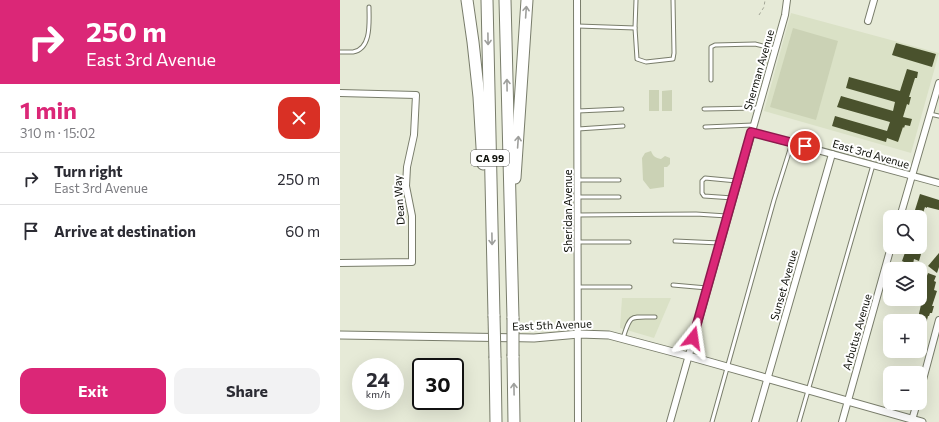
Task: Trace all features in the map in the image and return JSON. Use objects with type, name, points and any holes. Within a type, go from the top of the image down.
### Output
[{"type":"highway","points":[[467,0],[480,97],[487,206],[492,218]]},
{"type":"highway","name":"CA 99","points":[[487,0],[496,422]]},
{"type":"highway","name":"CA 99","points":[[506,0],[514,422]]},
{"type":"highway","points":[[510,222],[514,190],[527,0]]},
{"type":"street","name":"Sheridan Avenue","points":[[577,0],[578,422]]},
{"type":"street","name":"Sherman Avenue","points":[[670,422],[785,15],[787,0]]},
{"type":"street","points":[[868,21],[874,0]]},
{"type":"street","points":[[902,210],[939,83]]},
{"type":"street","name":"Dean Way","points":[[340,93],[416,95],[414,135],[407,167],[406,186],[412,216],[412,262],[340,262]]},
{"type":"street","name":"East 3rd Avenue","points":[[751,132],[939,183]]},
{"type":"street","name":"Sunset Avenue","points":[[755,422],[832,154]]},
{"type":"street","name":"Arbutus Avenue","points":[[842,422],[889,254]]},
{"type":"street","points":[[927,366],[939,320]]},
{"type":"street","name":"East 5th Avenue","points":[[340,335],[534,338],[578,334],[609,335],[848,402],[901,419],[922,422]]},
{"type":"street","points":[[912,421],[915,410]]},
{"type":"lane","points":[[636,0],[635,28],[637,59],[646,62],[673,59],[673,0]]},
{"type":"lane","points":[[340,52],[354,52],[364,46],[367,41],[369,7]]},
{"type":"lane","points":[[578,26],[635,28]]},
{"type":"lane","points":[[711,80],[711,47],[714,45],[755,44],[775,49]]},
{"type":"lane","points":[[704,109],[758,108]]},
{"type":"lane","points":[[578,111],[622,109]]},
{"type":"lane","points":[[930,114],[939,116]]},
{"type":"lane","points":[[705,127],[753,125]]},
{"type":"lane","points":[[578,129],[623,126]]},
{"type":"lane","points":[[712,422],[774,200],[792,143]]},
{"type":"lane","points":[[799,422],[873,164]]},
{"type":"lane","points":[[733,198],[704,196],[702,193],[702,181],[705,178],[737,181]]},
{"type":"lane","points":[[578,180],[619,180]]},
{"type":"lane","points":[[578,197],[619,197]]},
{"type":"lane","points":[[578,214],[696,214],[727,216]]},
{"type":"lane","points":[[675,241],[720,243]]},
{"type":"lane","points":[[578,242],[629,242]]},
{"type":"lane","points":[[674,285],[707,288]]},
{"type":"lane","points":[[578,287],[630,287]]},
{"type":"lane","points":[[623,338],[629,320],[634,317],[655,317]]},
{"type":"path","points":[[759,15],[764,7],[765,0]]},
{"type":"shaded area","points":[[791,13],[939,53],[911,153],[764,111]]},
{"type":"shaded area","points":[[793,28],[838,41],[816,120],[770,107]]},
{"type":"shaded area","points":[[649,90],[659,90],[659,111],[649,111]]},
{"type":"shaded area","points":[[672,90],[672,111],[662,111],[662,91]]},
{"type":"shaded area","points":[[651,151],[657,158],[661,159],[665,156],[670,158],[670,164],[667,167],[664,167],[664,187],[650,189],[643,180],[642,158],[645,153]]},
{"type":"shaded area","points":[[622,298],[671,298],[654,338],[620,328]]},
{"type":"building","points":[[896,43],[936,54],[932,67],[892,55]]},
{"type":"building","points":[[907,69],[918,72],[909,97],[911,97],[909,105],[907,104],[903,117],[912,119],[910,126],[905,125],[904,128],[903,127],[898,142],[887,138],[886,142],[832,126],[835,116],[887,131],[890,122],[837,107],[841,96],[893,111],[895,102],[846,88],[849,77],[900,91]]},
{"type":"building","points":[[920,194],[939,200],[939,210],[925,207],[924,210],[915,210]]},
{"type":"building","points":[[939,253],[939,267],[937,273],[928,266]]},
{"type":"building","points":[[904,254],[921,254],[919,261],[914,259],[913,262],[902,261]]},
{"type":"building","points":[[928,273],[936,276],[934,281],[936,282],[934,290],[937,291],[932,306],[934,306],[932,313],[930,313],[927,320],[927,314],[919,314],[921,306],[927,306]]},
{"type":"route","points":[[693,338],[751,132],[805,146]]}]
